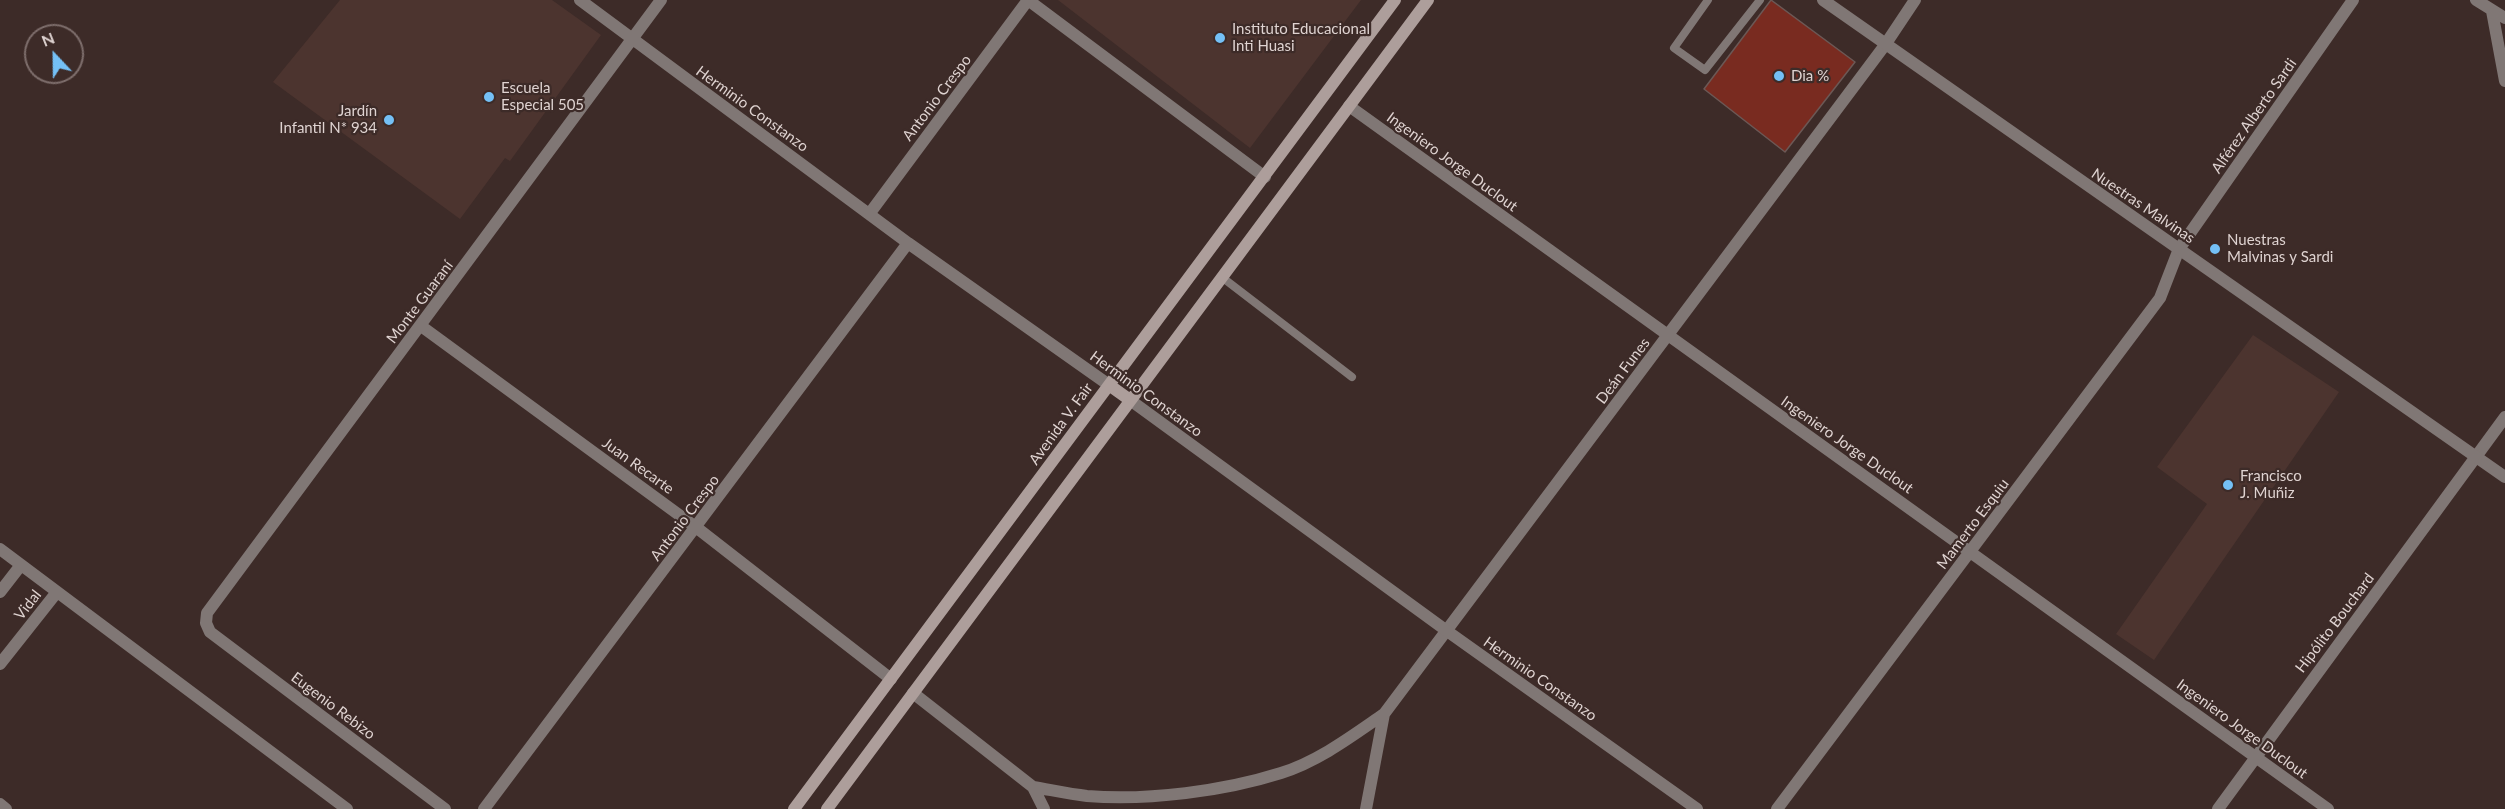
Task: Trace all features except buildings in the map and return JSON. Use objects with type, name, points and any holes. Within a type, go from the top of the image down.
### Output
[{"type":"main road","name":"Avenida V. Fair","points":[[794,809],[1395,0]]},
{"type":"main road","points":[[827,809],[1428,0]]},
{"type":"main road","name":"Herminio Constanzo","points":[[1109,385],[1130,400]]},
{"type":"street","name":"Herminio Constanzo","points":[[580,0],[908,243],[1109,385]]},
{"type":"street","name":"Monte Guaraní","points":[[206,623],[207,613],[661,0]]},
{"type":"street","points":[[1028,0],[1265,177]]},
{"type":"street","name":"Antonio Crespo","points":[[870,213],[1028,0]]},
{"type":"street","name":"Nuestras Malvinas","points":[[1823,0],[2478,455],[2505,477]]},
{"type":"street","name":"Deán Funes","points":[[1384,714],[1885,45],[1915,0]]},
{"type":"street","name":"Alférez Alberto Sardi","points":[[2179,249],[2353,0]]},
{"type":"street","points":[[2476,0],[2505,18]]},
{"type":"street","points":[[2492,11],[2505,81]]},
{"type":"street","name":"Ingeniero Jorge Duclout","points":[[1349,106],[2328,809]]},
{"type":"street","name":"Antonio Crespo","points":[[484,809],[697,528],[908,243]]},
{"type":"street","name":"Mamerto Esquiu","points":[[1777,809],[2160,298],[2179,249]]},
{"type":"street","name":"Juan Recarte","points":[[421,326],[697,528],[891,679]]},
{"type":"street","name":"Herminio Constanzo","points":[[1130,400],[1447,631],[1697,809]]},
{"type":"street","name":"Hipólito Bouchard","points":[[2218,809],[2505,417]]},
{"type":"street","points":[[0,549],[347,809]]},
{"type":"street","name":"Vidal","points":[[0,592],[21,565]]},
{"type":"street","name":"Vidal","points":[[0,664],[57,592]]},
{"type":"street","name":"Eugenio Rebizo","points":[[206,623],[210,632],[445,809]]},
{"type":"street","points":[[913,693],[1034,787],[1044,809]]},
{"type":"street","points":[[1034,787],[1088,796],[1149,796],[1221,787],[1282,772],[1335,747],[1384,714]]},
{"type":"street","points":[[1366,809],[1384,714]]},
{"type":"street","points":[[0,804],[6,809]]},
{"type":"lane","points":[[1708,0],[1674,48],[1705,70],[1760,0]]},
{"type":"lane","points":[[1222,278],[1352,377]]},
{"type":"shaded area","points":[[340,0],[552,0],[601,35],[510,161],[505,158],[460,219],[273,82]]},
{"type":"shaded area","name":"Instituto Educacional Inti Huasi","points":[[1058,0],[1361,0],[1250,148]]},
{"type":"shaded area","name":"Francisco J. Muñiz","points":[[2253,335],[2339,392],[2154,660],[2116,634],[2207,504],[2157,467]]},
{"type":"place","name":"Instituto Educacional Inti Huasi","points":[[1220,38]]},
{"type":"place","name":"Dia %","points":[[1779,76]]},
{"type":"place","name":"Escuela Especial 505","points":[[489,97]]},
{"type":"place","name":"Jardín Infantil N* 934","points":[[389,120]]},
{"type":"place","name":"Nuestras Malvinas y Sardi","points":[[2215,249]]},
{"type":"place","name":"Francisco J. Muñiz","points":[[2228,485]]}]
